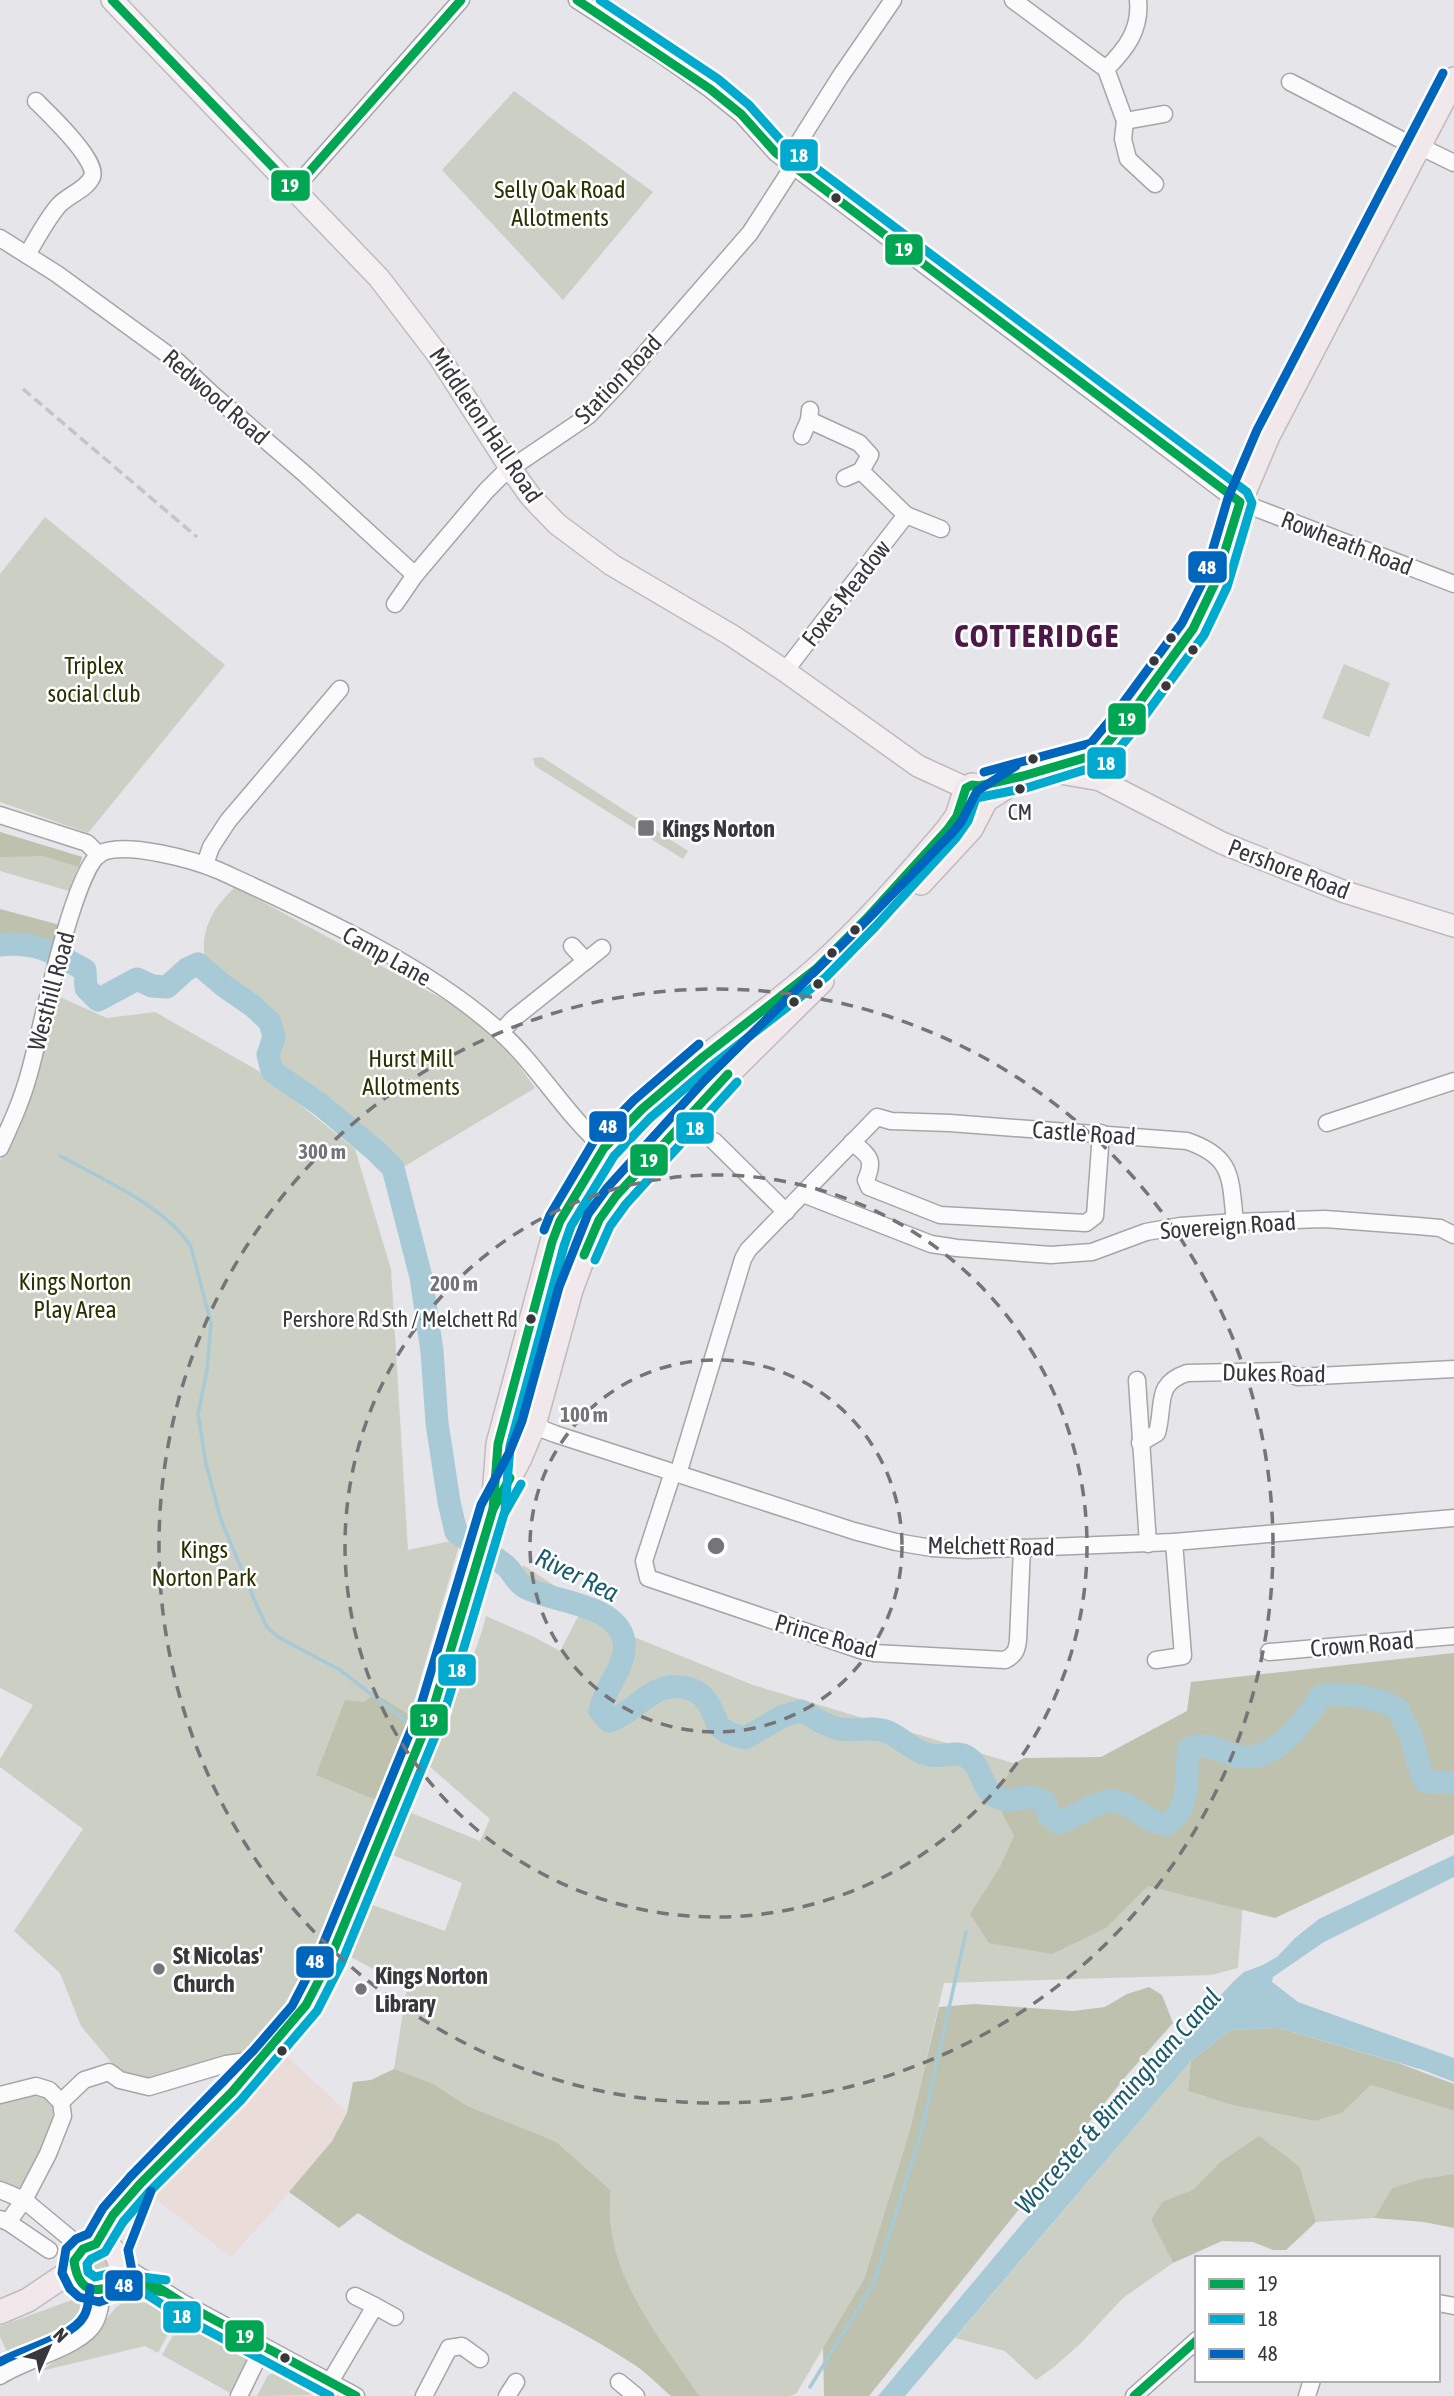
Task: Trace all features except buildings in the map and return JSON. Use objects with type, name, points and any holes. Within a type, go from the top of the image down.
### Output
[{"type":"highway","points":[[493,1509],[534,1425],[571,1290],[590,1238],[616,1196],[947,830],[975,795],[1034,772],[1099,766],[1114,736],[1193,629],[1206,607],[1240,502],[1268,436],[1454,79]]},
{"type":"highway","points":[[0,2312],[98,2267],[113,2215],[262,2059],[302,2013],[330,1959],[432,1712],[493,1509],[498,1444],[552,1242],[560,1221],[604,1148],[642,1109],[703,1057],[818,973],[853,952],[971,829],[975,795]]},
{"type":"highway","points":[[604,1148],[636,1174]]},
{"type":"main road","name":"Middleton Hall Road","points":[[112,0],[379,278],[415,322],[531,497],[557,523],[612,565],[732,635],[918,766],[975,795]]},
{"type":"main road","name":"Pershore Road","points":[[1099,766],[1131,797],[1222,844],[1345,892],[1454,925]]},
{"type":"street","points":[[294,189],[461,0]]},
{"type":"street","name":"Rowheath Road","points":[[577,0],[710,89],[741,114],[776,153],[1240,502],[1454,584]]},
{"type":"street","name":"Station Road","points":[[395,604],[415,575],[486,491],[511,469],[589,416],[750,233],[840,77],[893,0]]},
{"type":"street","points":[[1013,0],[1106,69],[1125,121],[1123,139],[1128,159],[1155,184]]},
{"type":"street","points":[[1106,69],[1127,48],[1137,23],[1138,0]]},
{"type":"street","points":[[1290,82],[1454,163]]},
{"type":"street","points":[[27,255],[60,204],[92,177],[88,157],[38,111]]},
{"type":"street","points":[[1125,121],[1164,114]]},
{"type":"street","name":"Redwood Road","points":[[0,238],[57,274],[178,362],[415,575]]},
{"type":"street","points":[[802,436],[809,415],[859,443],[870,455],[861,471],[845,478]]},
{"type":"street","name":"Foxes Meadow","points":[[861,471],[906,515],[941,529]]},
{"type":"street","name":"Foxes Meadow","points":[[785,671],[906,515]]},
{"type":"street","points":[[205,864],[211,846],[228,821],[340,689]]},
{"type":"street","points":[[0,815],[87,843],[99,855]]},
{"type":"street","name":"Camp Lane","points":[[99,855],[118,849],[205,864],[379,950],[471,1006],[501,1032],[585,1131],[604,1148]]},
{"type":"street","name":"Westhill Road","points":[[0,1148],[14,1119],[29,1075],[53,974],[86,870],[99,855]]},
{"type":"street","points":[[572,946],[586,961]]},
{"type":"street","points":[[501,1032],[513,1018],[602,948]]},
{"type":"street","points":[[1327,1124],[1454,1081]]},
{"type":"street","points":[[1432,1090],[1454,1094]]},
{"type":"street","name":"Castle Road","points":[[852,1142],[877,1117],[891,1121],[1101,1133],[1187,1141],[1216,1154],[1225,1167],[1230,1180],[1235,1222]]},
{"type":"street","points":[[676,1473],[741,1264],[748,1251],[852,1142],[870,1160],[872,1166],[866,1180],[869,1187],[940,1215],[1086,1223],[1095,1216],[1101,1133]]},
{"type":"street","points":[[714,1142],[786,1212]]},
{"type":"street","name":"Sovereign Road","points":[[803,1194],[931,1244],[1051,1255],[1092,1252],[1146,1232],[1180,1226],[1235,1222],[1325,1219],[1440,1228],[1454,1235]]},
{"type":"street","name":"Dukes Road","points":[[1140,1443],[1157,1433],[1164,1388],[1173,1377],[1187,1373],[1281,1371],[1298,1377],[1454,1369]]},
{"type":"street","points":[[1137,1380],[1148,1544]]},
{"type":"street","name":"Melchett Road","points":[[506,1415],[854,1531],[932,1548],[968,1550],[1148,1544],[1454,1518]]},
{"type":"street","name":"Prince Road","points":[[676,1473],[644,1561],[648,1578],[863,1651],[1005,1660],[1011,1657],[1016,1652],[1018,1640],[1022,1548]]},
{"type":"street","points":[[1156,1660],[1183,1656],[1174,1542]]},
{"type":"street","name":"Crown Road","points":[[1269,1652],[1454,1636]]},
{"type":"street","points":[[61,2102],[85,2080],[109,2072],[120,2080],[149,2087],[226,2064],[262,2059]]},
{"type":"street","points":[[0,2095],[36,2086],[49,2090],[61,2102],[63,2116],[48,2154],[24,2200],[4,2220],[49,2250]]},
{"type":"street","points":[[0,2190],[24,2200],[98,2267],[164,2292],[356,2396]]},
{"type":"street","points":[[98,2267],[164,2292]]},
{"type":"street","points":[[0,2376],[70,2343],[90,2329],[96,2321],[98,2267]]},
{"type":"street","points":[[355,2296],[395,2317]]},
{"type":"street","points":[[330,2382],[375,2306]]},
{"type":"street","points":[[1134,2396],[1195,2342]]},
{"type":"street","points":[[424,2396],[449,2348],[462,2346],[480,2359]]},
{"type":"street","points":[[239,2396],[263,2347]]},
{"type":"street","points":[[507,2396],[516,2382]]},
{"type":"shaded area","points":[[285,2055],[347,2112],[332,2141],[231,2257],[147,2192]]},
{"type":"green space","name":"Selly Oak Road Allotments","points":[[514,91],[653,192],[563,300],[442,170]]},
{"type":"green space","name":"Triplex social club","points":[[45,517],[225,665],[88,833],[0,802],[0,574]]},
{"type":"green space","points":[[1344,664],[1390,683],[1369,737],[1322,718]]},
{"type":"green space","points":[[542,757],[688,851],[683,859],[535,766],[533,758]]},
{"type":"green space","points":[[0,832],[82,857],[69,891],[0,871]]},
{"type":"green space","points":[[0,832],[82,857],[79,867],[43,856],[0,857]]},
{"type":"green space","name":"Hurst Mill Allotments","points":[[235,887],[448,1002],[496,1034],[535,1088],[400,1169],[372,1139],[277,1064],[279,1037],[275,1021],[263,1007],[214,976],[208,969],[204,942],[208,924],[216,909]]},
{"type":"green space","points":[[0,909],[60,925],[47,956],[0,952]]},
{"type":"green space","name":"Kings Norton Park","points":[[55,995],[107,1018],[155,1012],[257,1070],[355,1149],[391,1269],[408,1550],[451,1541],[460,1542],[410,1715],[378,1801],[349,1868],[323,1955],[302,1999],[261,2057],[146,2082],[121,2074],[81,2026],[60,1973],[14,1931],[83,1829],[0,1767],[0,1759],[33,1705],[0,1688],[0,1161],[37,1078],[50,1006]]},
{"type":"green space","points":[[523,1565],[629,1635],[753,1685],[1050,1774],[1247,1851],[1238,1968],[1211,1975],[944,1983],[909,2133],[864,2279],[796,2394],[679,2396],[560,2278],[394,2069],[407,1987],[345,1954],[367,1903],[445,1931],[462,1883],[390,1854],[409,1812],[480,1841],[490,1819],[429,1766],[474,1654],[486,1616],[560,1651],[581,1611],[553,1606],[516,1588]]},
{"type":"green space","points":[[1454,1653],[1454,1834],[1275,1918],[1148,1886],[1106,1928],[1052,1954],[989,1943],[970,1914],[1000,1867],[1014,1836],[994,1797],[1015,1763],[1024,1758],[1101,1757],[1187,1711],[1191,1682]]},
{"type":"green space","points":[[375,1694],[410,1715],[378,1801],[316,1775],[345,1700],[364,1702]]},
{"type":"green space","points":[[1149,1987],[1162,1995],[1173,2023],[1127,2075],[869,2396],[824,2396],[823,2348],[864,2279],[909,2133],[939,2007],[974,2004],[1073,2011],[1105,2007],[1127,1994]]},
{"type":"green space","points":[[1279,2028],[1398,2063],[1454,2084],[1454,2111],[1371,2085],[1342,2113],[1315,2121],[1232,2105],[1188,2091],[1191,2061],[1230,2030]]},
{"type":"green space","points":[[1191,2061],[1188,2091],[1232,2105],[1315,2121],[1342,2113],[1371,2085],[1454,2111],[1454,2174],[1421,2179],[1392,2188],[1374,2218],[1316,2222],[1300,2167],[1258,2137],[1220,2162],[1194,2189],[1162,2202],[1151,2220],[1173,2263],[1123,2298],[1081,2343],[1036,2380],[1005,2351],[955,2338]]},
{"type":"green space","points":[[394,2069],[433,2084],[467,2106],[556,2142],[610,2190],[611,2228],[623,2274],[658,2337],[699,2396],[671,2396],[636,2366],[597,2342],[424,2253],[358,2213],[339,2228],[289,2192],[332,2141],[347,2113],[353,2082],[371,2080]]},
{"type":"green space","points":[[34,2091],[46,2094],[58,2118],[20,2191],[0,2183],[0,2101]]},
{"type":"green space","points":[[1259,2136],[1300,2167],[1316,2222],[1286,2250],[1273,2250],[1253,2242],[1222,2241],[1173,2263],[1151,2220],[1162,2202],[1194,2189],[1220,2162]]},
{"type":"green space","points":[[1454,2174],[1454,2228],[1424,2222],[1374,2218],[1392,2188],[1421,2179]]},
{"type":"green space","points":[[97,2256],[105,2259],[108,2267],[105,2275],[97,2278],[89,2275],[86,2267],[89,2259]]},
{"type":"green space","points":[[72,2300],[79,2302],[86,2313],[77,2328],[69,2335],[12,2362],[0,2337],[0,2326]]},
{"type":"green space","points":[[125,2302],[149,2303],[178,2315],[158,2353],[145,2346],[41,2371],[98,2330],[116,2307]]},
{"type":"green space","points":[[181,2321],[249,2360],[232,2394],[162,2355]]},
{"type":"green space","points":[[277,2372],[322,2395],[257,2396],[268,2375]]},
{"type":"water","points":[[1454,1855],[1454,1877],[1324,1942],[1273,1977],[1272,1982],[1298,2002],[1454,2058],[1454,2082],[1423,2070],[1279,2028],[1230,2030],[1191,2061],[905,2396],[878,2396],[1149,2072],[1233,1982],[1244,1972],[1277,1957],[1319,1919]]},
{"type":"waterway","name":"River Rea","points":[[0,945],[35,947],[85,970],[86,988],[98,1000],[137,979],[152,986],[167,987],[187,969],[198,964],[270,1022],[274,1037],[268,1055],[272,1071],[321,1105],[393,1168],[421,1277],[432,1351],[437,1423],[456,1532],[506,1566],[523,1586],[596,1611],[619,1628],[624,1641],[622,1659],[600,1711],[609,1721],[652,1693],[661,1689],[682,1687],[693,1690],[705,1699],[719,1726],[745,1738],[783,1716],[801,1711],[835,1728],[888,1732],[913,1748],[935,1756],[963,1755],[972,1761],[993,1795],[1005,1800],[1030,1797],[1045,1802],[1048,1814],[1059,1823],[1111,1801],[1126,1804],[1153,1821],[1168,1824],[1176,1816],[1184,1799],[1189,1749],[1201,1746],[1250,1757],[1263,1754],[1286,1740],[1321,1696],[1350,1695],[1397,1708],[1411,1735],[1426,1782],[1454,1783]]},
{"type":"waterway","points":[[60,1156],[150,1207],[166,1219],[191,1247],[211,1323],[207,1370],[198,1414],[206,1464],[221,1520],[267,1627],[278,1637],[340,1670],[406,1721]]},
{"type":"waterway","points":[[810,2387],[874,2283],[921,2133],[966,1932]]},
{"type":"railway","points":[[23,389],[197,537]]},
{"type":"transit line","name":"19","points":[[112,0],[294,189],[461,0]]},
{"type":"transit line","name":"19","points":[[493,1509],[498,1444],[552,1242],[560,1221],[604,1148],[642,1109],[703,1057],[817,968],[947,830],[957,816],[966,788],[1023,776],[1098,754],[1125,722],[1193,629],[1215,583],[1240,502],[776,153],[741,114],[710,89],[577,0]]},
{"type":"transit line","name":"18","points":[[505,1510],[510,1446],[564,1246],[571,1226],[614,1156],[650,1118],[711,1066],[826,977],[956,838],[968,821],[976,798],[1026,788],[1107,763],[1204,635],[1227,587],[1252,503],[1247,492],[784,144],[749,105],[718,79],[600,0]]},
{"type":"transit line","name":"48","points":[[984,772],[1091,743],[1182,623],[1204,579],[1228,498],[1257,430],[1443,73]]},
{"type":"transit line","name":"48","points":[[131,2176],[253,2051],[292,2006],[319,1954],[420,1708],[481,1505],[509,1453],[522,1421],[559,1287],[588,1214],[607,1188],[704,1081],[951,834],[961,822],[977,791],[1016,766]]},
{"type":"transit line","name":"48","points":[[544,1230],[550,1215],[594,1141],[634,1100],[699,1044]]},
{"type":"transit line","name":"19","points":[[584,1255],[599,1220],[616,1196],[728,1074]]},
{"type":"transit line","name":"18","points":[[595,1260],[610,1226],[626,1204],[737,1082]]},
{"type":"transit line","name":"19","points":[[164,2292],[118,2285],[95,2290],[89,2288],[78,2278],[74,2261],[83,2249],[96,2244],[113,2215],[140,2184],[232,2092],[306,2005],[330,1959],[432,1712],[493,1509],[510,1478]]},
{"type":"transit line","name":"18","points":[[166,2280],[111,2273],[95,2277],[88,2272],[87,2264],[105,2252],[123,2222],[149,2192],[241,2100],[317,2011],[341,1964],[443,1717],[504,1514],[521,1484]]},
{"type":"transit line","name":"48","points":[[131,2176],[103,2208],[88,2234],[76,2239],[66,2249],[62,2273],[70,2289],[79,2297],[99,2302],[121,2292],[132,2271],[128,2250],[151,2191]]},
{"type":"transit line","name":"19","points":[[135,2273],[183,2303],[356,2396]]},
{"type":"transit line","name":"18","points":[[129,2283],[177,2314],[330,2396]]},
{"type":"transit line","name":"48","points":[[0,2362],[58,2337],[78,2324],[87,2310],[90,2288]]},
{"type":"transit line","name":"19","points":[[1134,2396],[1195,2342]]},
{"type":"place","name":"CM","points":[[1020,789]]},
{"type":"place","name":"Kings Norton","points":[[646,828]]},
{"type":"place","name":"Pershore Rd Sth / Melchett Rd","points":[[531,1319]]},
{"type":"place","name":"St Nicolas' Church","points":[[159,1969]]},
{"type":"place","name":"Kings Norton Library","points":[[361,1989]]},
{"type":"district","name":"COTTERIDGE","points":[[1037,635]]},
{"type":"park label","name":"Kings Norton Play Area","points":[[75,1295]]},
{"type":"water label","name":"Worcester & Birmingham Canal","points":[[1118,2101]]}]
